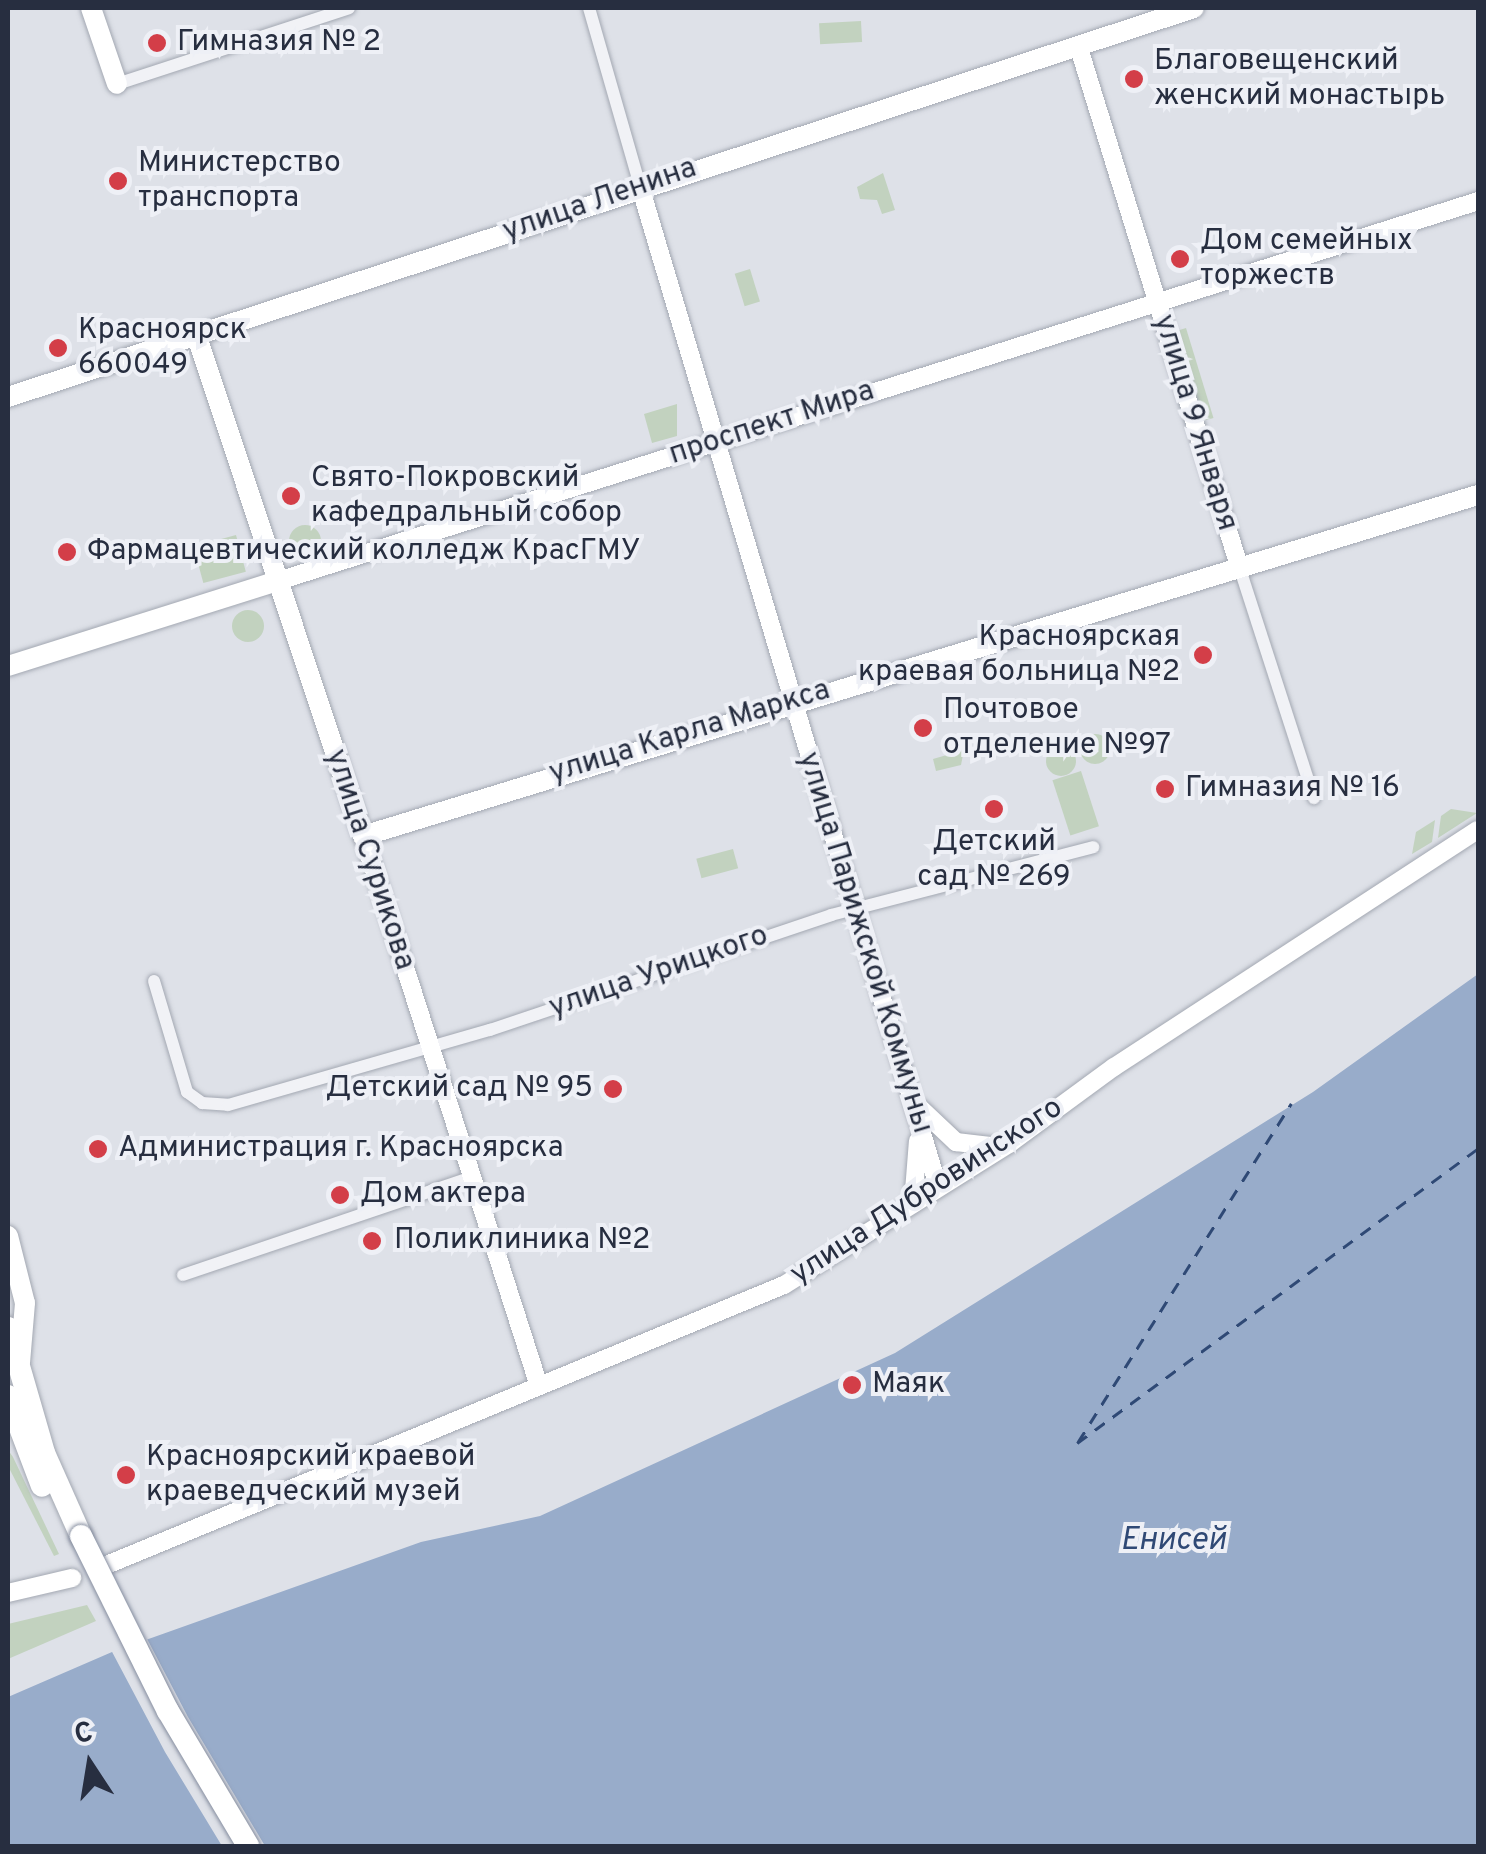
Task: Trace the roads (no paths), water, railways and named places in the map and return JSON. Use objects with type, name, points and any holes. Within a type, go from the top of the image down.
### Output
[{"type":"highway","points":[[8,1328],[44,1453],[75,1539],[238,1846]]},
{"type":"highway","points":[[8,1396],[26,1452],[160,1696],[248,1846]]},
{"type":"main road","points":[[92,8],[116,84]]},
{"type":"main road","name":"улица Ленина","points":[[8,397],[640,186],[1194,8]]},
{"type":"main road","name":"улица 9 Января","points":[[1078,46],[1238,566]]},
{"type":"main road","name":"улица Парижской Коммуны","points":[[640,186],[938,1186]]},
{"type":"main road","name":"проспект Мира","points":[[8,666],[1478,201]]},
{"type":"main road","name":"улица Сурикова","points":[[196,334],[275,582],[363,836],[539,1386]]},
{"type":"main road","name":"улица Карла Маркса","points":[[363,836],[1478,494]]},
{"type":"main road","name":"улица Дубровинского","points":[[110,1564],[767,1294],[1005,1147],[1114,1067],[1478,830]]},
{"type":"main road","points":[[914,1101],[956,1142],[1005,1147]]},
{"type":"main road","points":[[914,1101],[920,1171],[914,1204]]},
{"type":"main road","points":[[8,1236],[25,1303],[19,1370]]},
{"type":"main road","points":[[8,1432],[26,1452]]},
{"type":"main road","points":[[12,1592],[72,1578]]},
{"type":"street","points":[[116,84],[349,8]]},
{"type":"street","name":"улица Парижской Коммуны","points":[[589,8],[640,186]]},
{"type":"street","name":"улица 9 Января","points":[[1238,566],[1314,798]]},
{"type":"street","name":"улица Урицкого","points":[[154,981],[187,1092],[202,1103],[228,1105],[430,1048],[854,908],[1092,847]]},
{"type":"street","points":[[183,1274],[472,1177]]},
{"type":"water","name":"Енисей","points":[[1478,974],[1478,1846],[8,1846],[8,1697],[112,1652],[421,1542],[540,1516],[895,1353],[1313,1092]]},
{"type":"place","name":"Гимназия № 2","points":[[157,43]]},
{"type":"place","name":"Благовещенский женский монастырь","points":[[1134,79]]},
{"type":"place","name":"Министерство транспорта","points":[[118,181]]},
{"type":"place","name":"Дом семейных торжеств","points":[[1180,259]]},
{"type":"place","name":"Красноярск 660049","points":[[58,348]]},
{"type":"place","name":"Свято-Покровский кафедральный собор","points":[[291,496]]},
{"type":"place","name":"Фармацевтический колледж КрасГМУ","points":[[67,552]]},
{"type":"place","name":"Красноярская краевая больница №2","points":[[1203,655]]},
{"type":"place","name":"Почтовое отделение №97","points":[[923,728]]},
{"type":"place","name":"Гимназия № 16","points":[[1165,789]]},
{"type":"place","name":"Детский сад № 269","points":[[994,809]]},
{"type":"place","name":"Детский сад № 95","points":[[613,1089]]},
{"type":"place","name":"Администрация г. Красноярска","points":[[98,1149]]},
{"type":"place","name":"Дом актера","points":[[340,1195]]},
{"type":"place","name":"Поликлиника №2","points":[[372,1241]]},
{"type":"place","name":"Маяк","points":[[852,1385]]},
{"type":"place","name":"Красноярский краевой краеведческий музей","points":[[126,1475]]}]
